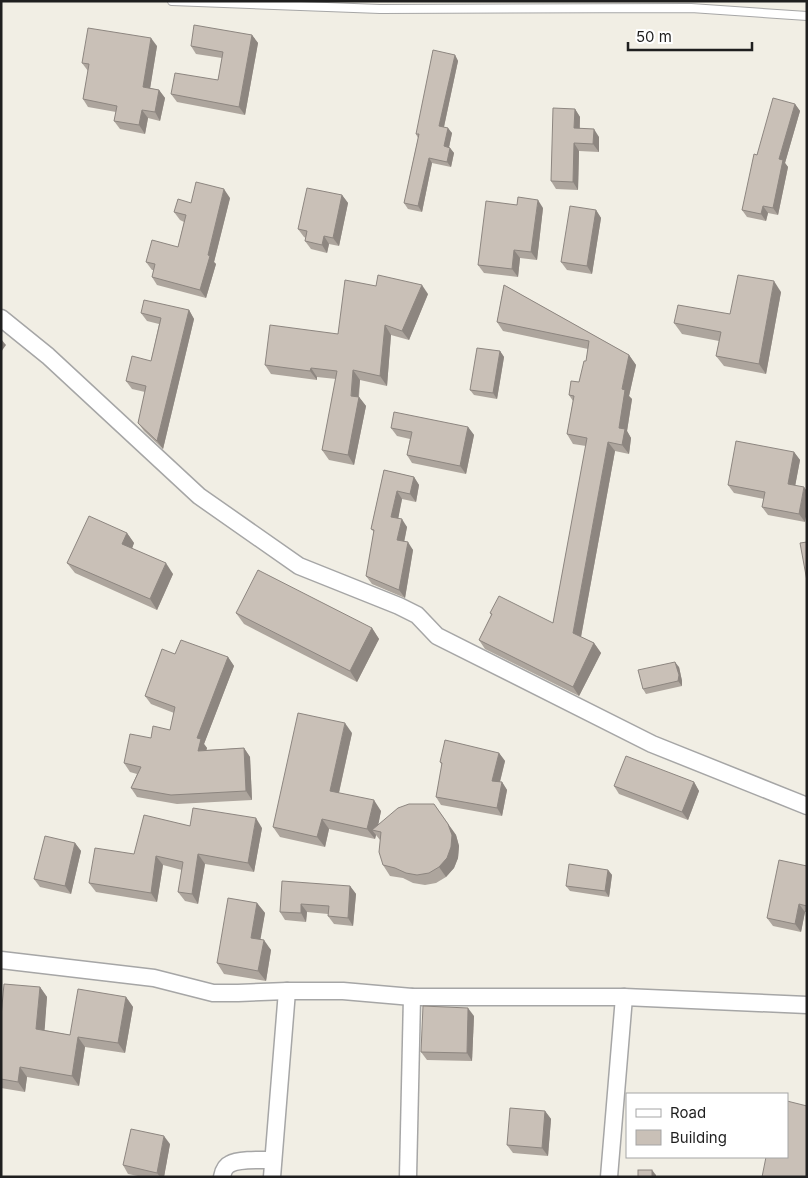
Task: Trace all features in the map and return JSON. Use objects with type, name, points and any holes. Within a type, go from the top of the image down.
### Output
[{"type":"street","points":[[1,318],[48,356],[199,496],[299,566],[417,615],[437,636],[652,744],[807,806]]},
{"type":"street","points":[[1,960],[154,978],[213,993],[343,991],[412,997],[624,997],[807,1005]]},
{"type":"street","points":[[272,1177],[287,991]]},
{"type":"street","points":[[408,1177],[412,997]]},
{"type":"street","points":[[609,1177],[624,997]]},
{"type":"street","points":[[222,1177],[228,1164],[273,1160]]},
{"type":"lane","points":[[172,1],[380,9],[691,8],[807,16]]},
{"type":"building","points":[[194,25],[252,35],[239,107],[171,94],[175,73],[218,80],[223,52],[191,46]]},
{"type":"building","points":[[88,28],[151,38],[143,87],[159,90],[155,112],[142,110],[139,125],[114,121],[117,106],[83,99],[89,64],[82,63]]},
{"type":"building","points":[[433,50],[455,55],[439,126],[448,128],[444,146],[450,148],[447,162],[429,158],[418,206],[404,203],[419,134],[416,134]]},
{"type":"building","points":[[773,98],[795,104],[779,159],[783,160],[773,208],[763,206],[761,214],[742,210],[754,154],[757,155]]},
{"type":"building","points":[[553,108],[575,109],[574,128],[594,129],[593,144],[574,143],[573,182],[551,181]]},
{"type":"building","points":[[196,182],[224,189],[208,255],[210,256],[200,290],[152,277],[155,264],[146,262],[152,240],[178,247],[186,215],[174,212],[178,199],[191,203]]},
{"type":"building","points":[[307,188],[342,195],[333,238],[324,236],[322,245],[305,241],[307,231],[298,229]]},
{"type":"building","points":[[518,197],[538,200],[531,252],[514,250],[512,269],[478,265],[486,201],[517,205]]},
{"type":"building","points":[[570,206],[596,210],[587,266],[561,262]]},
{"type":"building","points":[[378,275],[422,285],[402,331],[385,325],[380,376],[353,370],[351,396],[359,397],[348,455],[322,450],[337,371],[311,368],[310,371],[265,365],[270,325],[338,334],[345,280],[376,286]]},
{"type":"building","points":[[738,275],[774,281],[759,364],[716,356],[721,332],[674,323],[678,305],[730,314]]},
{"type":"building","points":[[504,285],[629,355],[622,389],[625,390],[619,428],[625,429],[622,445],[608,442],[573,633],[594,643],[573,687],[479,640],[499,596],[553,623],[587,438],[567,434],[574,396],[569,395],[571,381],[579,382],[584,361],[586,361],[589,341],[497,322]]},
{"type":"building","points":[[144,300],[189,310],[157,441],[138,423],[146,386],[126,381],[132,356],[151,361],[161,318],[141,313]]},
{"type":"building","points":[[477,348],[500,351],[493,393],[470,390]]},
{"type":"building","points":[[394,412],[468,427],[460,466],[407,455],[412,432],[391,428]]},
{"type":"building","points":[[736,441],[794,452],[788,484],[804,487],[799,514],[762,507],[765,492],[728,485]]},
{"type":"building","points":[[384,470],[414,477],[410,494],[397,491],[391,517],[402,519],[397,540],[408,542],[399,590],[366,576],[374,530],[371,529]]},
{"type":"building","points":[[89,516],[127,533],[122,544],[166,563],[150,599],[67,563]]},
{"type":"building","points":[[807,542],[807,581],[800,543]]},
{"type":"building","points":[[258,570],[372,628],[350,671],[236,613]]},
{"type":"building","points":[[181,640],[228,657],[197,738],[201,739],[198,751],[244,748],[246,791],[171,795],[131,788],[141,767],[124,763],[130,734],[151,738],[153,726],[170,730],[175,707],[145,696],[162,649],[175,654]]},
{"type":"building","points":[[675,662],[679,675],[678,681],[643,689],[638,670]]},
{"type":"building","points":[[298,713],[345,723],[330,791],[374,800],[367,829],[322,819],[317,837],[273,827]]},
{"type":"building","points":[[445,740],[499,753],[492,781],[502,782],[497,808],[436,797],[442,763],[440,762]]},
{"type":"building","points":[[626,756],[694,782],[682,812],[614,786]]},
{"type":"building","points":[[409,804],[434,804],[448,824],[452,835],[451,847],[447,858],[439,867],[429,873],[417,875],[383,865],[379,852],[381,832],[372,830],[398,808]]},
{"type":"building","points":[[193,808],[256,818],[248,863],[198,854],[192,894],[178,892],[183,862],[156,856],[151,893],[89,883],[95,848],[134,854],[144,815],[190,826]]},
{"type":"building","points":[[45,836],[75,843],[65,886],[34,879]]},
{"type":"building","points":[[779,860],[807,866],[807,906],[799,904],[795,924],[767,918]]},
{"type":"building","points":[[569,864],[608,870],[605,891],[566,886]]},
{"type":"building","points":[[282,881],[350,886],[348,918],[328,916],[329,906],[301,904],[301,913],[280,912]]},
{"type":"building","points":[[228,898],[257,903],[251,938],[264,940],[258,971],[217,963]]},
{"type":"building","points":[[4,984],[40,987],[36,1029],[70,1035],[78,989],[126,997],[118,1043],[78,1037],[72,1076],[20,1067],[18,1082],[1,1079],[1,1017]]},
{"type":"building","points":[[423,1006],[468,1008],[467,1053],[421,1052]]},
{"type":"building","points":[[788,1101],[807,1106],[807,1177],[762,1177],[766,1158],[788,1158]]},
{"type":"building","points":[[510,1108],[545,1111],[542,1148],[507,1145]]},
{"type":"building","points":[[131,1129],[164,1136],[157,1173],[123,1165]]},
{"type":"building","points":[[638,1170],[652,1170],[652,1177],[638,1177]]}]
